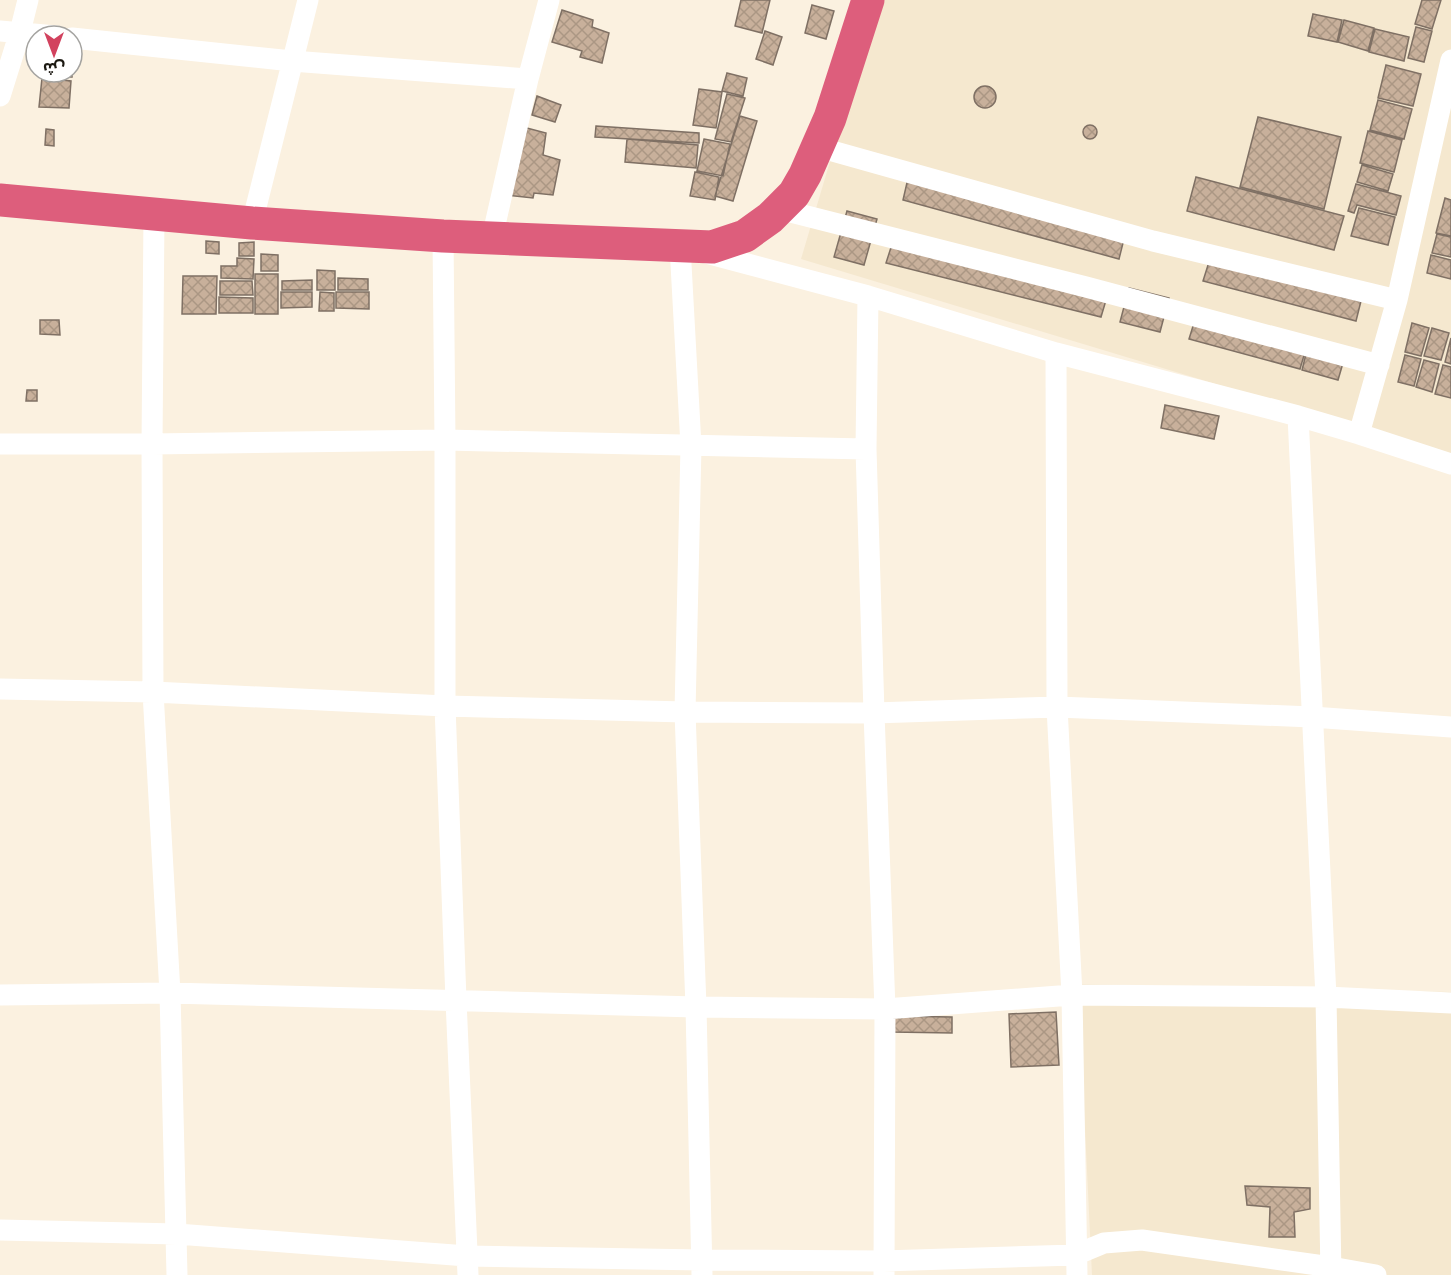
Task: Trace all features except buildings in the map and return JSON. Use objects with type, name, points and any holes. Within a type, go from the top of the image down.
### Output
[{"type":"highway","points":[[0,200],[252,223],[443,236],[712,247],[745,236],[770,218],[794,194],[806,175],[830,118],[868,0]]},
{"type":"street","points":[[0,96],[10,32],[28,0]]},
{"type":"street","points":[[252,223],[308,0]]},
{"type":"street","points":[[492,238],[528,79],[549,0]]},
{"type":"street","points":[[84,39],[292,61],[528,79]]},
{"type":"street","points":[[1359,434],[1397,300],[1451,60]]},
{"type":"street","points":[[818,147],[1153,241],[1397,300]]},
{"type":"street","points":[[779,209],[1379,365]]},
{"type":"street","points":[[154,214],[153,692],[170,993],[177,1275]]},
{"type":"street","points":[[443,236],[445,706],[468,1265]]},
{"type":"street","points":[[702,1268],[696,1007],[685,712],[691,446],[680,246],[868,296],[1056,353],[1359,434],[1451,464]]},
{"type":"street","points":[[868,296],[866,449],[885,1009],[883,1268]]},
{"type":"street","points":[[1056,353],[1057,707],[1072,995],[1076,1265]]},
{"type":"street","points":[[1298,417],[1326,997],[1331,1271]]},
{"type":"street","points":[[0,444],[445,440],[866,449]]},
{"type":"street","points":[[0,689],[153,692],[445,706],[685,712],[874,714],[1057,707],[1312,717],[1451,727]]},
{"type":"street","points":[[0,995],[170,993],[696,1007],[885,1009],[1072,995],[1326,997],[1451,1003]]},
{"type":"street","points":[[0,1230],[177,1234],[468,1265],[702,1268],[1076,1265],[1104,1243],[1142,1240],[1331,1271],[1376,1275]]},
{"type":"shaded area","points":[[878,0],[1451,0],[1451,455],[801,259]]},
{"type":"shaded area","points":[[1078,984],[1451,992],[1451,1275],[1092,1275]]}]
